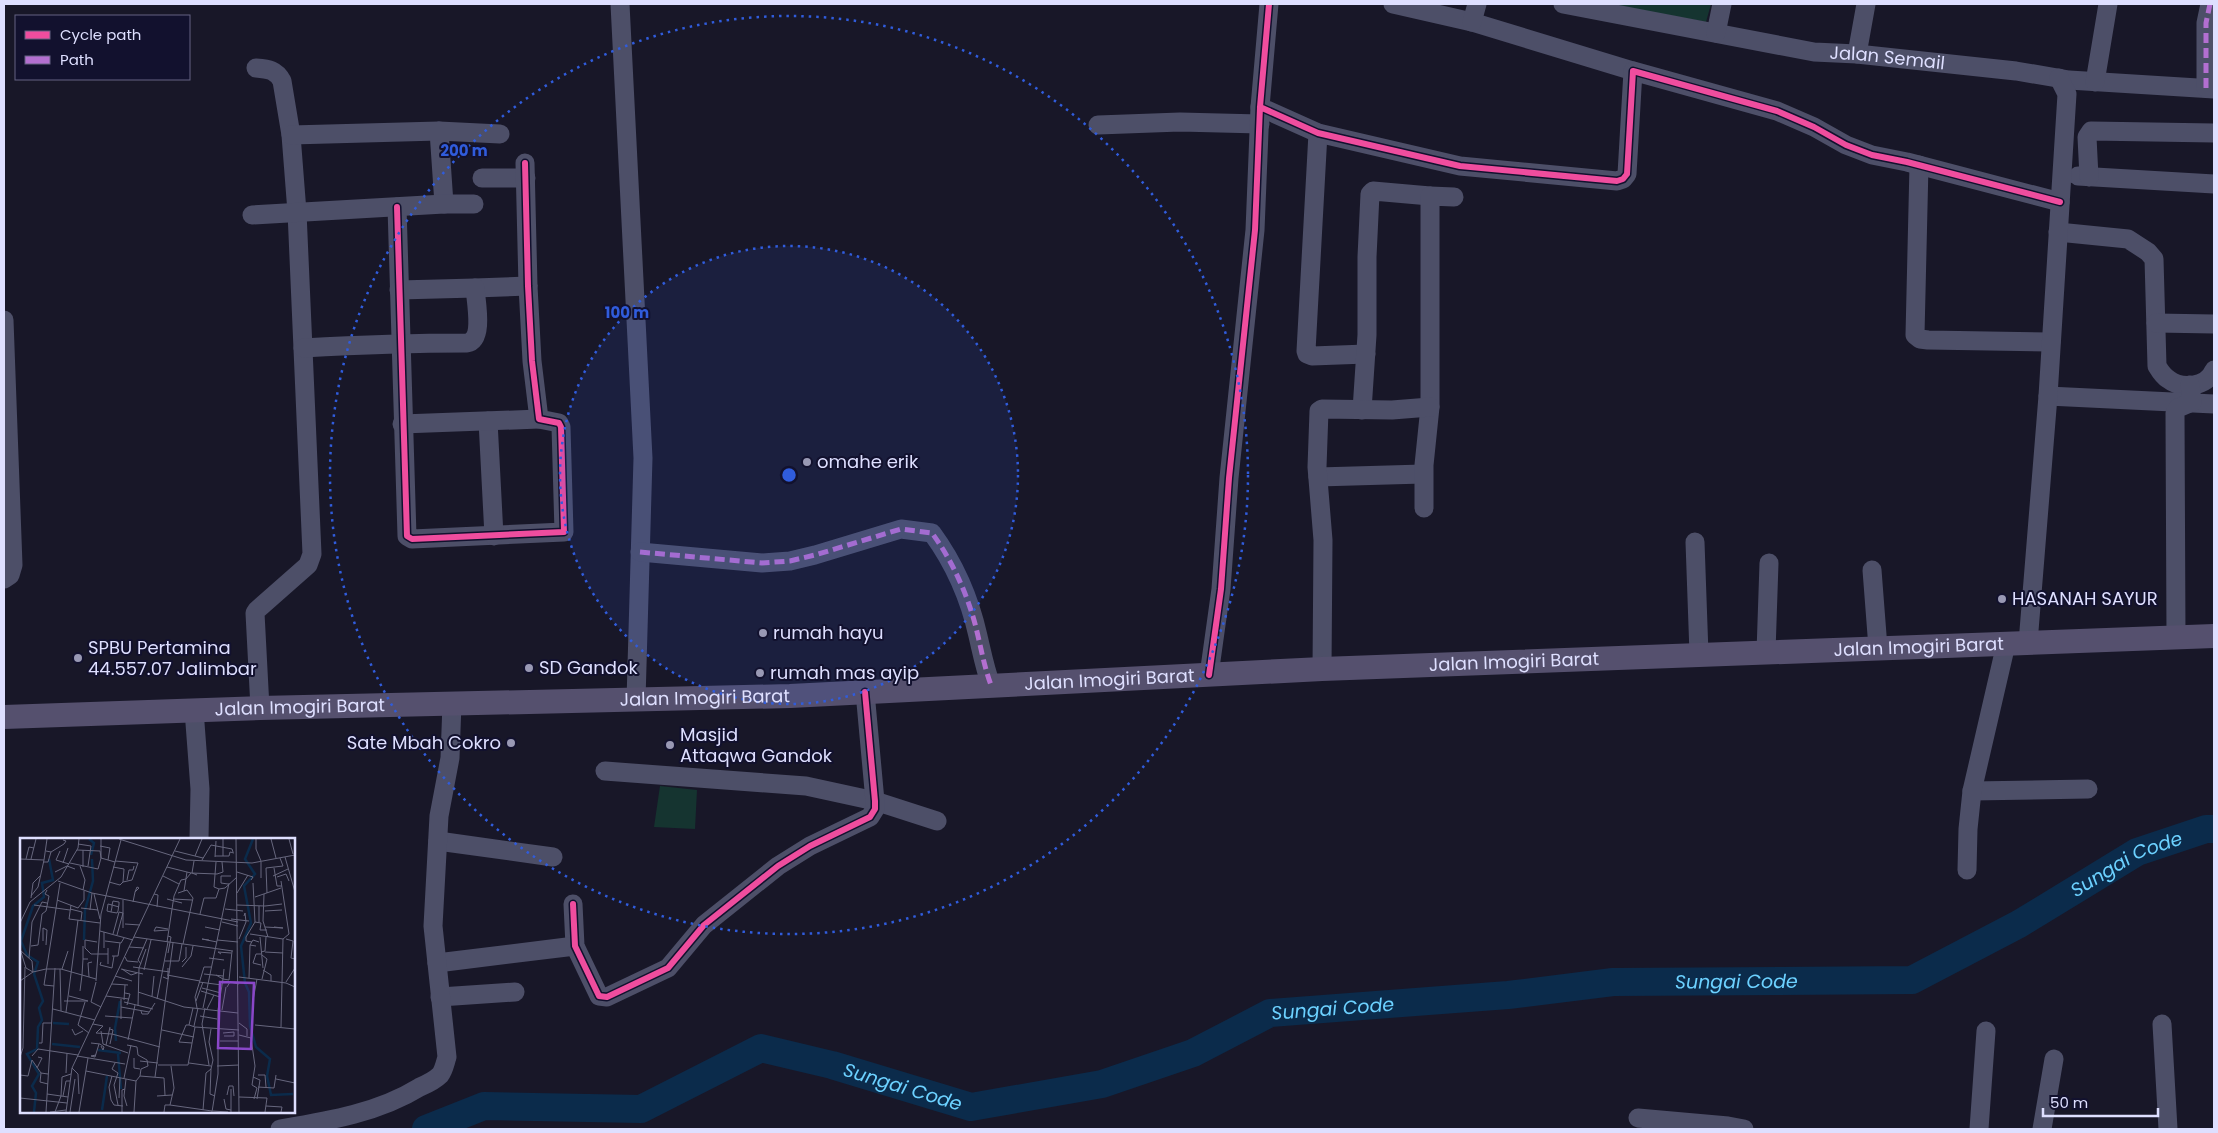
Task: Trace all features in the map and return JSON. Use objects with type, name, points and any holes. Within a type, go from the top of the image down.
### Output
[{"type":"main road","name":"Jalan Imogiri Barat","points":[[4,717],[260,708],[636,700],[865,692],[1322,669],[2214,636]]},
{"type":"street","points":[[620,4],[643,458],[636,700]]},
{"type":"street","points":[[1209,675],[1221,589],[1229,478],[1255,230],[1260,116],[1269,4]]},
{"type":"street","points":[[1393,4],[1474,13],[1633,71],[1777,111],[1814,127],[1846,145],[1872,155],[1919,165],[2060,202]]},
{"type":"street","name":"Jalan Semail","points":[[1562,4],[1814,52],[1857,54],[2016,71],[2063,86],[2092,82],[2210,88]]},
{"type":"street","points":[[1716,32],[1722,4]]},
{"type":"street","points":[[1857,54],[1866,4]]},
{"type":"street","points":[[2092,82],[2108,4]]},
{"type":"street","points":[[2210,4],[2206,23],[2210,88]]},
{"type":"street","points":[[256,68],[272,70],[278,74],[282,81],[291,135],[297,212],[312,554],[308,565],[255,613],[260,708]]},
{"type":"street","points":[[1098,125],[1180,122],[1260,116],[1318,133],[1460,166],[1621,180],[1627,174],[1633,71]]},
{"type":"street","points":[[1967,870],[1968,829],[1972,791],[2017,644],[2048,396],[2062,175],[2063,86]]},
{"type":"street","points":[[291,135],[439,131],[500,134]]},
{"type":"street","points":[[439,131],[444,204]]},
{"type":"street","points":[[2089,177],[2087,136],[2091,131],[2214,133]]},
{"type":"street","points":[[1318,133],[1306,351],[1307,354],[1312,356],[1366,354]]},
{"type":"street","points":[[1919,165],[1915,336],[1928,340],[2051,342]]},
{"type":"street","points":[[482,178],[526,170],[528,286],[532,361],[539,420]]},
{"type":"street","points":[[2062,175],[2214,184]]},
{"type":"street","points":[[1362,410],[1366,354],[1370,194],[1377,192],[1454,197]]},
{"type":"street","points":[[1424,508],[1423,474],[1430,407],[1430,196]]},
{"type":"street","points":[[252,214],[474,204]]},
{"type":"street","points":[[397,208],[402,424],[407,536],[412,539],[565,531],[561,427],[559,423],[539,420],[402,424]]},
{"type":"street","points":[[2058,232],[2128,239],[2148,252],[2154,259],[2157,366],[2164,376],[2174,383],[2191,394],[2214,404]]},
{"type":"street","points":[[399,290],[528,286]]},
{"type":"street","points":[[303,348],[400,346],[422,343],[467,344],[473,342],[477,333],[475,288]]},
{"type":"street","points":[[4,320],[13,565],[10,575],[4,579]]},
{"type":"street","points":[[2156,324],[2214,324]]},
{"type":"street","points":[[2176,637],[2175,413],[2191,394],[2209,379],[2214,370]]},
{"type":"street","points":[[2048,396],[2191,394]]},
{"type":"street","points":[[1322,669],[1323,540],[1318,477],[1319,411],[1322,409],[1362,410],[1430,407]]},
{"type":"street","points":[[488,422],[494,536]]},
{"type":"street","points":[[1318,477],[1423,474]]},
{"type":"street","points":[[640,552],[762,563],[790,561],[816,555],[901,529],[932,533],[944,549],[962,588],[978,635],[984,668],[991,685]]},
{"type":"street","points":[[1695,542],[1699,654]]},
{"type":"street","points":[[1766,652],[1769,563]]},
{"type":"street","points":[[1872,570],[1878,648]]},
{"type":"street","points":[[573,904],[575,946],[599,996],[603,997],[668,968],[704,925],[771,872],[802,851],[870,817],[875,809],[875,801],[865,692]]},
{"type":"street","points":[[280,1129],[325,1122],[366,1111],[406,1096],[441,1074],[446,1057],[433,926],[442,792],[450,758],[452,704]]},
{"type":"street","points":[[194,710],[200,788],[199,838]]},
{"type":"street","points":[[605,771],[798,785],[875,801],[937,821]]},
{"type":"street","points":[[1972,791],[2088,789]]},
{"type":"street","points":[[438,841],[553,857]]},
{"type":"street","points":[[437,962],[575,946]]},
{"type":"street","points":[[440,997],[515,992]]},
{"type":"street","points":[[2162,1024],[2168,1129]]},
{"type":"street","points":[[1979,1129],[1986,1032]]},
{"type":"street","points":[[2042,1129],[2054,1059]]},
{"type":"street","points":[[1638,1118],[1744,1129]]},
{"type":"green space","points":[[1608,4],[1711,4],[1706,22]]},
{"type":"green space","points":[[660,786],[697,790],[695,829],[654,827]]},
{"type":"waterway","name":"Sungai Code","points":[[426,1129],[484,1106],[641,1109],[761,1048],[832,1065],[971,1107],[1102,1084],[1193,1053],[1270,1013],[1508,995],[1613,982],[1912,980],[2019,924],[2137,852],[2206,829],[2214,829]]},
{"type":"marked path","points":[[2206,88],[2206,23],[2210,4]]},
{"type":"marked path","points":[[640,552],[762,563],[790,561],[815,555],[901,529],[932,533],[954,569],[966,596],[975,622],[991,685]]},
{"type":"cycle path","points":[[1209,675],[1221,589],[1229,478],[1255,230],[1260,107],[1269,4]]},
{"type":"cycle path","points":[[1260,107],[1318,133],[1460,166],[1617,181],[1623,179],[1627,174],[1633,71],[1777,111],[1814,127],[1846,145],[1872,155],[1907,162],[2060,202]]},
{"type":"cycle path","points":[[397,207],[407,536],[412,539],[564,532],[561,427],[559,423],[539,419],[532,361],[525,163]]},
{"type":"cycle path","points":[[573,904],[575,946],[599,996],[607,997],[668,968],[704,925],[778,866],[810,846],[870,817],[875,809],[875,801],[865,692]]},
{"type":"place","name":"omahe erik","points":[[807,462]]},
{"type":"place","name":"HASANAH SAYUR","points":[[2002,599]]},
{"type":"place","name":"rumah hayu","points":[[763,633]]},
{"type":"place","name":"SPBU Pertamina 44.557.07 Jalimbar","points":[[78,658]]},
{"type":"place","name":"SD Gandok","points":[[529,668]]},
{"type":"place","name":"rumah mas ayip","points":[[760,673]]},
{"type":"place","name":"Sate Mbah Cokro","points":[[511,743]]},
{"type":"place","name":"Masjid Attaqwa Gandok","points":[[670,745]]}]
